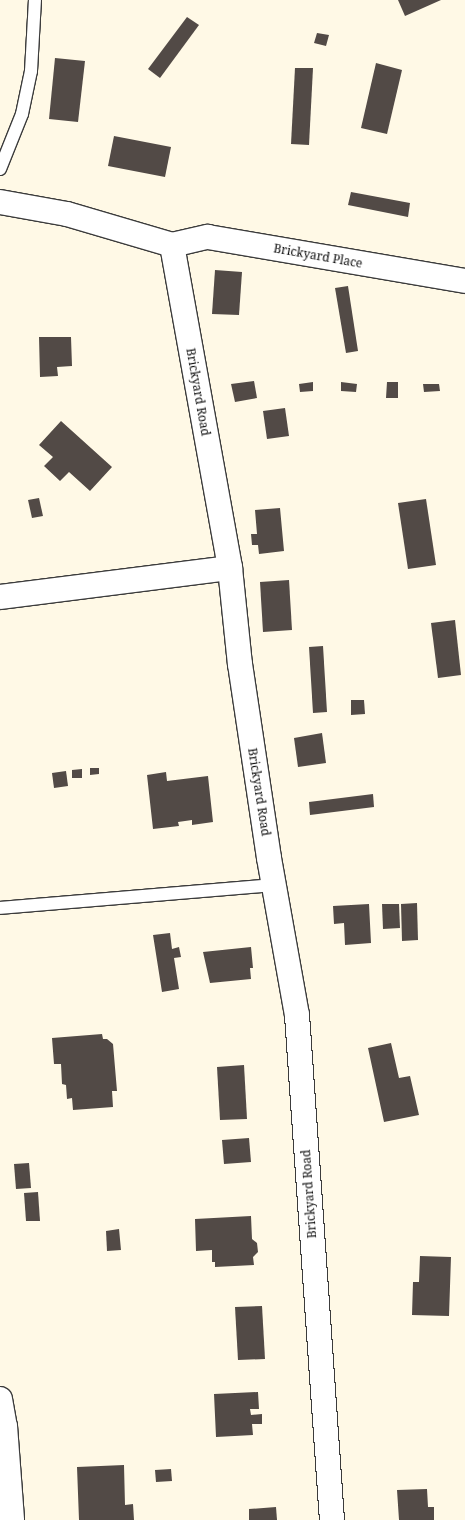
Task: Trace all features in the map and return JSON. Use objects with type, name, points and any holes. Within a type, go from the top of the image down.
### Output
[{"type":"street","points":[[0,202],[67,214],[172,245]]},
{"type":"street","name":"Brickyard Place","points":[[172,245],[208,237],[465,281]]},
{"type":"street","name":"Brickyard Road","points":[[172,245],[230,568],[240,664],[274,885],[297,1015],[332,1520]]},
{"type":"street","points":[[0,597],[230,568]]},
{"type":"street","points":[[0,1399],[5,1426],[12,1520]]},
{"type":"lane","points":[[0,169],[22,114],[31,71],[35,0]]},
{"type":"lane","points":[[0,908],[274,885]]},
{"type":"building","points":[[398,0],[441,0],[405,16]]},
{"type":"building","points":[[187,17],[199,25],[160,78],[148,69]]},
{"type":"building","points":[[317,33],[329,35],[326,46],[314,43]]},
{"type":"building","points":[[55,58],[85,61],[78,122],[49,119]]},
{"type":"building","points":[[376,63],[402,70],[387,134],[361,128]]},
{"type":"building","points":[[295,68],[313,68],[309,145],[291,144]]},
{"type":"building","points":[[114,136],[171,147],[165,177],[108,166]]},
{"type":"building","points":[[351,192],[410,203],[408,217],[348,205]]},
{"type":"building","points":[[215,270],[242,272],[239,315],[212,314]]},
{"type":"building","points":[[348,286],[358,351],[346,353],[335,288]]},
{"type":"building","points":[[39,337],[71,337],[72,366],[57,367],[58,376],[40,377]]},
{"type":"building","points":[[254,381],[257,398],[235,402],[231,384]]},
{"type":"building","points":[[313,382],[313,391],[300,392],[299,384]]},
{"type":"building","points":[[341,382],[357,384],[356,392],[341,391]]},
{"type":"building","points":[[387,382],[398,382],[398,398],[386,398]]},
{"type":"building","points":[[423,384],[439,384],[440,391],[424,392]]},
{"type":"building","points":[[285,408],[289,436],[267,439],[263,411]]},
{"type":"building","points":[[61,421],[112,467],[90,491],[69,472],[60,481],[44,466],[53,457],[39,445]]},
{"type":"building","points":[[39,498],[43,516],[32,518],[28,500]]},
{"type":"building","points":[[426,499],[436,565],[408,569],[398,503]]},
{"type":"building","points":[[280,508],[284,551],[259,554],[258,545],[252,545],[251,534],[257,534],[255,510]]},
{"type":"building","points":[[289,580],[292,630],[263,632],[260,582]]},
{"type":"building","points":[[455,620],[461,675],[438,678],[431,623]]},
{"type":"building","points":[[323,646],[327,712],[313,713],[309,647]]},
{"type":"building","points":[[351,700],[364,700],[365,714],[351,715]]},
{"type":"building","points":[[322,733],[326,763],[298,767],[294,738]]},
{"type":"building","points":[[90,768],[99,768],[99,774],[90,775]]},
{"type":"building","points":[[82,769],[82,778],[72,778],[72,770]]},
{"type":"building","points":[[66,771],[68,786],[54,788],[52,773]]},
{"type":"building","points":[[166,772],[167,781],[208,776],[213,822],[192,825],[192,820],[178,822],[179,826],[153,829],[147,775]]},
{"type":"building","points":[[373,794],[374,807],[310,815],[309,802]]},
{"type":"building","points":[[417,903],[418,940],[402,941],[401,904]]},
{"type":"building","points":[[369,904],[371,943],[345,945],[344,923],[334,924],[333,906]]},
{"type":"building","points":[[382,904],[399,904],[400,928],[383,929]]},
{"type":"building","points":[[170,933],[172,949],[179,947],[181,957],[174,958],[179,989],[162,992],[153,935]]},
{"type":"building","points":[[251,947],[253,968],[250,968],[251,979],[210,983],[203,952]]},
{"type":"building","points":[[102,1034],[103,1039],[107,1039],[113,1044],[117,1091],[112,1091],[113,1107],[73,1110],[72,1098],[67,1099],[66,1085],[62,1084],[61,1064],[54,1064],[52,1038]]},
{"type":"building","points":[[391,1043],[399,1078],[410,1076],[419,1115],[384,1122],[368,1048]]},
{"type":"building","points":[[244,1065],[247,1119],[220,1120],[217,1067]]},
{"type":"building","points":[[249,1138],[251,1162],[224,1164],[222,1140]]},
{"type":"building","points":[[29,1163],[31,1188],[16,1189],[14,1164]]},
{"type":"building","points":[[38,1192],[40,1221],[26,1221],[24,1193]]},
{"type":"building","points":[[251,1216],[252,1239],[257,1243],[258,1252],[253,1257],[254,1265],[215,1267],[215,1262],[212,1262],[212,1250],[196,1251],[195,1219]]},
{"type":"building","points":[[119,1229],[121,1250],[107,1251],[106,1231]]},
{"type":"building","points":[[420,1256],[451,1257],[449,1316],[412,1315],[413,1282],[419,1282]]},
{"type":"building","points":[[262,1306],[265,1359],[238,1360],[235,1307]]},
{"type":"building","points":[[258,1392],[259,1409],[250,1409],[251,1415],[262,1414],[262,1424],[252,1424],[253,1435],[216,1437],[214,1394]]},
{"type":"building","points":[[124,1465],[125,1505],[133,1504],[134,1520],[79,1520],[77,1467]]},
{"type":"building","points":[[171,1469],[172,1481],[156,1482],[155,1470]]},
{"type":"building","points":[[427,1489],[428,1507],[434,1507],[434,1520],[399,1520],[397,1490]]},
{"type":"building","points":[[276,1507],[277,1520],[249,1520],[249,1509]]}]
